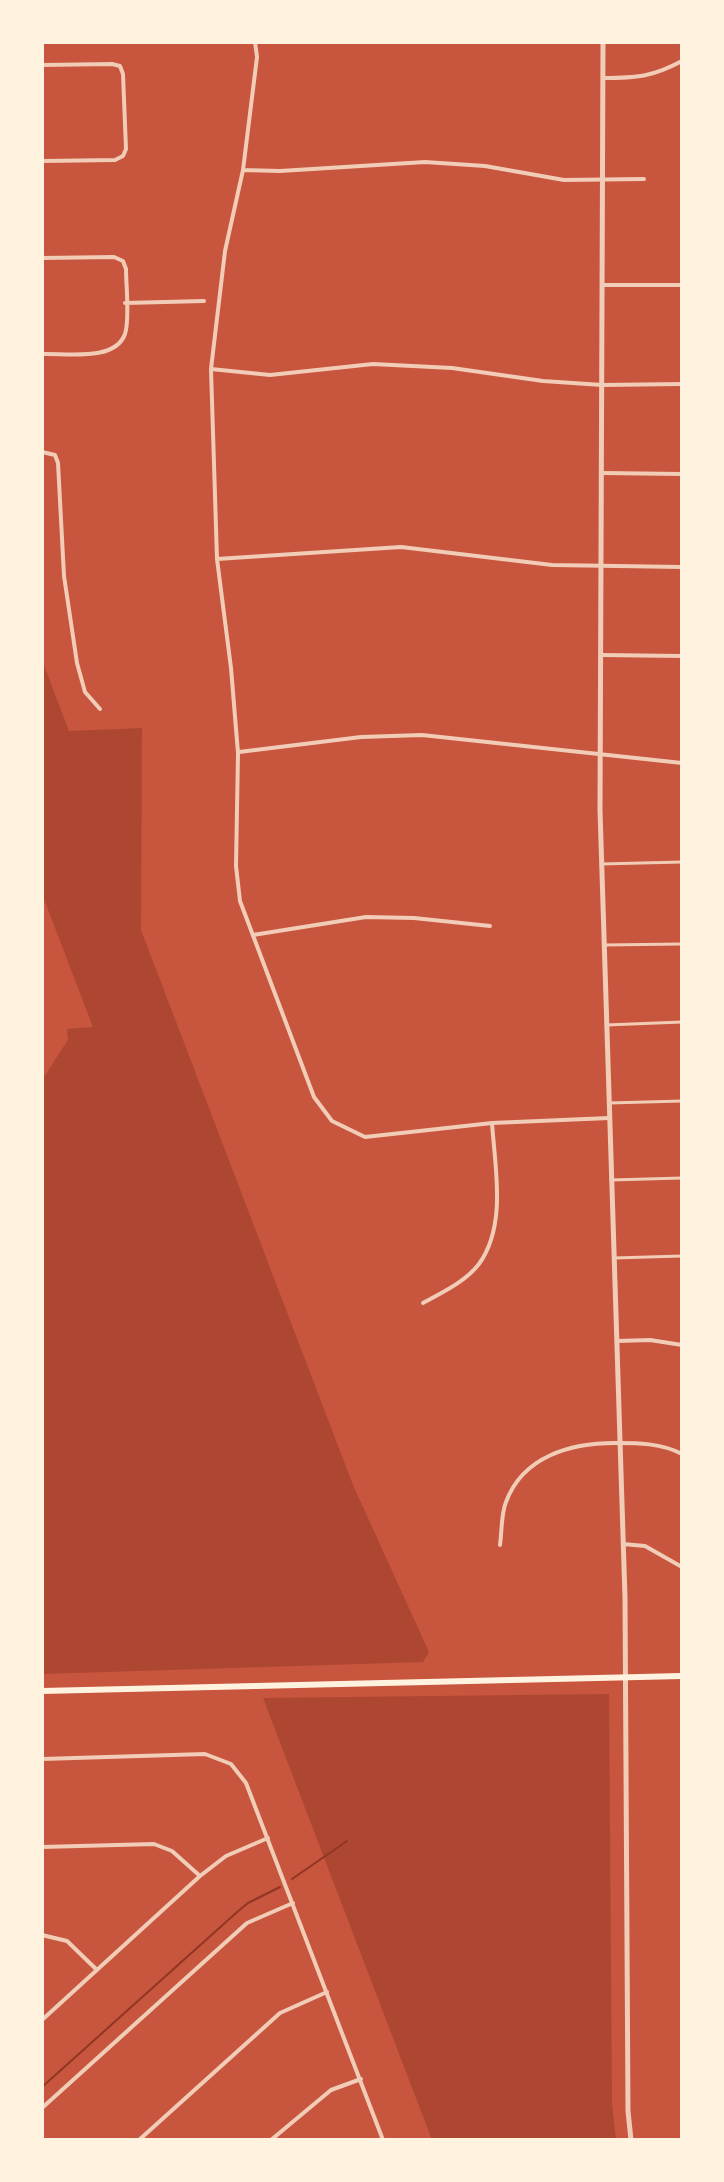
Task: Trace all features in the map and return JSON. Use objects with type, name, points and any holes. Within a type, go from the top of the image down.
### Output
[{"type":"main road","points":[[42,1691],[682,1676]]},
{"type":"street","points":[[255,42],[257,57],[243,170],[225,251],[211,369],[217,559],[238,753],[238,886],[253,935],[319,1106],[332,1121],[348,1131],[365,1137],[492,1123],[609,1118]]},
{"type":"street","points":[[603,42],[599,754],[623,1544],[628,2111],[631,2140]]},
{"type":"street","points":[[603,78],[658,74],[682,61]]},
{"type":"street","points":[[42,65],[120,66],[123,74],[126,149],[123,156],[115,160],[42,161]]},
{"type":"street","points":[[243,170],[280,171],[425,162],[485,166],[564,180],[644,179]]},
{"type":"street","points":[[42,258],[114,257],[123,261],[126,269],[125,332],[118,346],[103,353],[42,354]]},
{"type":"street","points":[[603,285],[682,285]]},
{"type":"street","points":[[125,303],[204,301]]},
{"type":"street","points":[[211,369],[270,375],[373,364],[452,368],[543,381],[602,385],[682,384]]},
{"type":"street","points":[[42,452],[55,455],[58,463],[64,576],[77,663],[85,692],[100,709]]},
{"type":"street","points":[[602,473],[682,474]]},
{"type":"street","points":[[217,559],[401,547],[552,565],[682,567]]},
{"type":"street","points":[[601,655],[682,656]]},
{"type":"street","points":[[238,753],[361,737],[409,735],[682,763]]},
{"type":"street","points":[[601,864],[682,862]]},
{"type":"street","points":[[253,935],[366,917],[414,918],[490,926]]},
{"type":"street","points":[[604,945],[682,944]]},
{"type":"street","points":[[606,1025],[682,1022]]},
{"type":"street","points":[[609,1103],[682,1101]]},
{"type":"street","points":[[423,1303],[458,1284],[479,1264],[495,1230],[492,1123]]},
{"type":"street","points":[[611,1180],[682,1178]]},
{"type":"street","points":[[614,1258],[682,1256]]},
{"type":"street","points":[[617,1341],[650,1340],[682,1345]]},
{"type":"street","points":[[500,1545],[505,1503],[517,1482],[549,1454],[590,1443],[620,1443],[664,1446],[682,1454]]},
{"type":"street","points":[[623,1544],[645,1546],[682,1567]]},
{"type":"street","points":[[42,1759],[205,1754],[224,1759],[237,1769],[246,1783],[268,1838],[383,2140]]},
{"type":"street","points":[[42,2020],[200,1876],[226,1856],[268,1838]]},
{"type":"street","points":[[42,1847],[154,1844],[172,1851],[200,1876]]},
{"type":"street","points":[[42,2108],[247,1923],[293,1903]]},
{"type":"street","points":[[42,1935],[67,1941],[97,1970]]},
{"type":"street","points":[[139,2140],[280,2013],[327,1992]]},
{"type":"street","points":[[271,2140],[331,2090],[362,2079]]},
{"type":"shaded area","points":[[42,660],[69,731],[142,728],[141,930],[353,1485],[429,1652],[423,1662],[42,1674],[42,1080],[68,1040],[67,1029],[93,1027],[42,894]]},
{"type":"shaded area","points":[[609,1694],[612,2103],[616,2140],[432,2140],[263,1698]]},
{"type":"waterway","points":[[292,1879],[347,1841]]},
{"type":"waterway","points":[[42,2087],[236,1913],[248,1903],[280,1887]]}]
